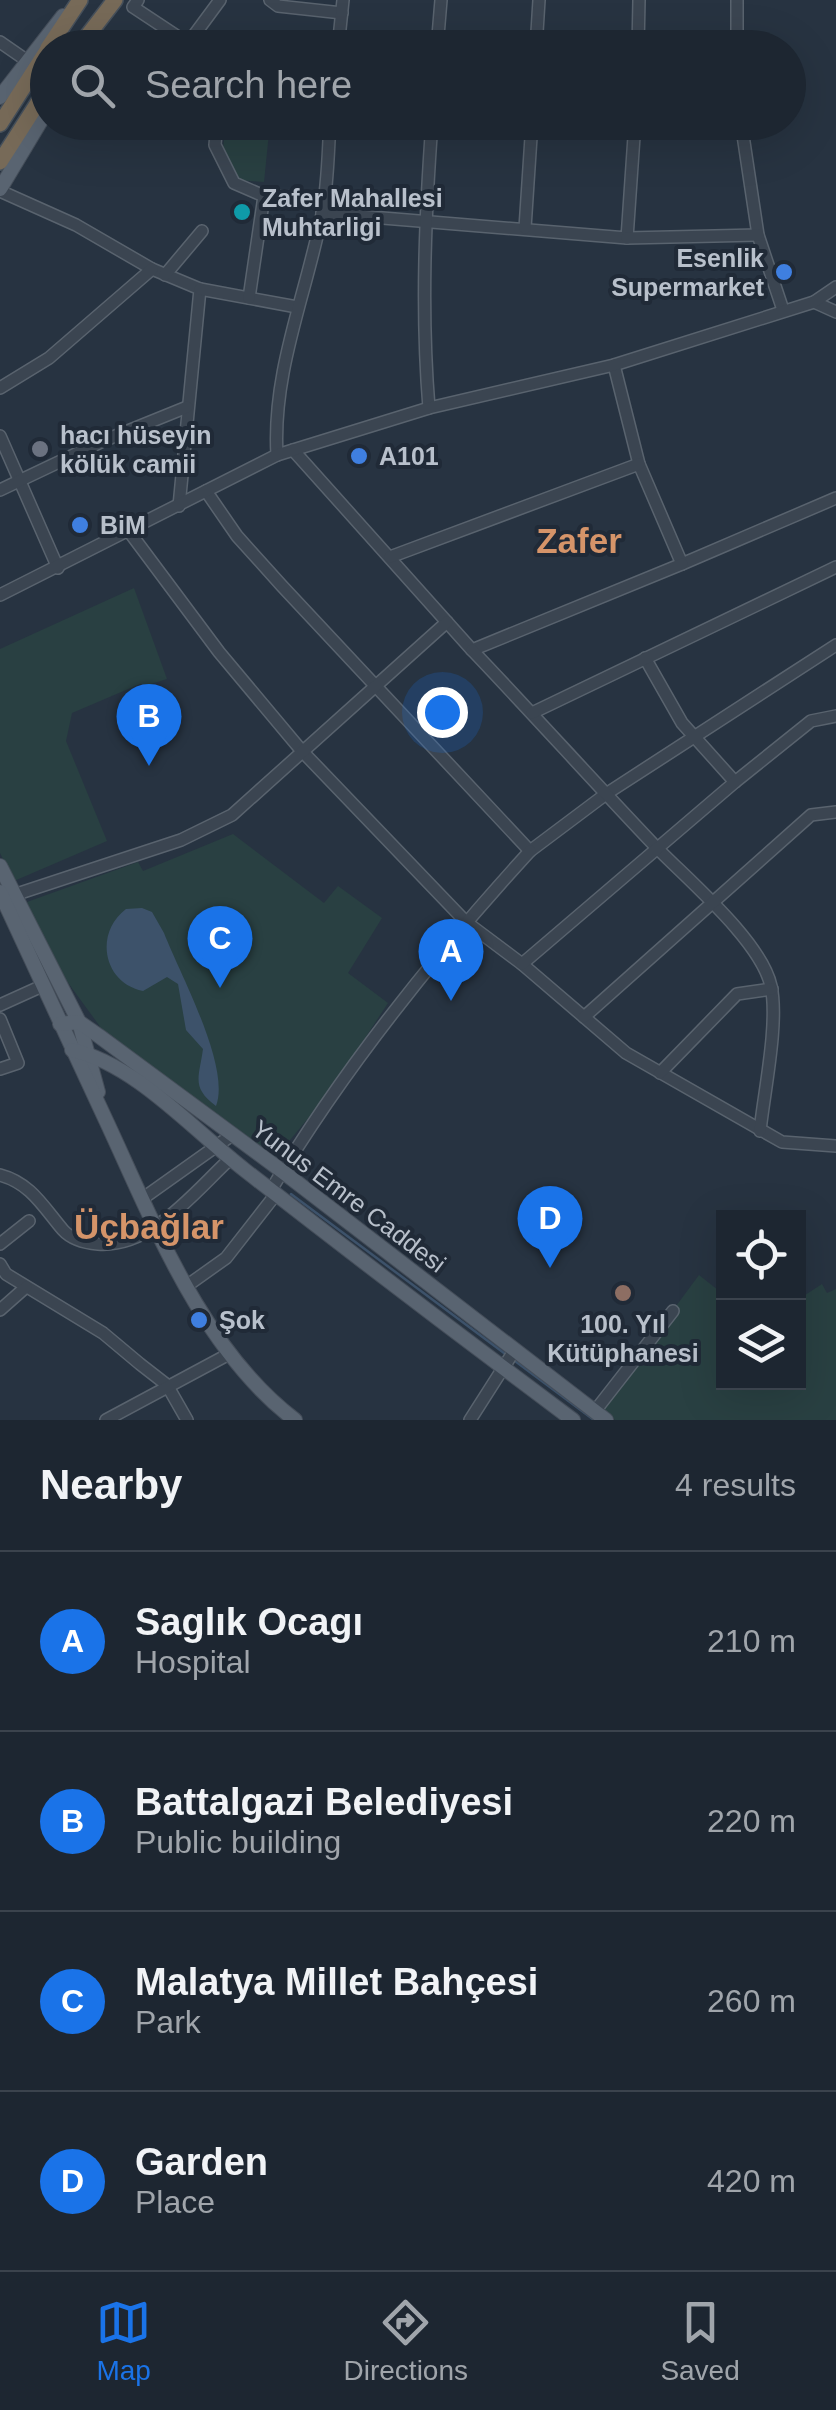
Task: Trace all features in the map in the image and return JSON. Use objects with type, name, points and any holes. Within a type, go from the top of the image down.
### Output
[{"type":"highway","points":[[59,30],[78,0]]},
{"type":"highway","points":[[95,30],[112,5]]},
{"type":"highway","points":[[0,124],[30,76]]},
{"type":"highway","points":[[0,162],[30,115]]},
{"type":"main road","points":[[52,30],[78,0]]},
{"type":"main road","points":[[0,98],[30,55]]},
{"type":"main road","points":[[0,190],[30,139]]},
{"type":"main road","points":[[0,866],[5,901],[154,1229],[229,1354],[262,1395],[295,1420]]},
{"type":"main road","points":[[5,901],[80,1022],[102,1112]]},
{"type":"main road","points":[[60,1024],[80,1022]]},
{"type":"main road","name":"Yunus Emre Caddesi","points":[[80,1022],[282,1171],[600,1416]]},
{"type":"main road","name":"Yunus Emre Caddesi","points":[[72,1050],[90,1054],[130,1077],[273,1192],[573,1420]]},
{"type":"street","points":[[138,0],[133,7],[169,30]]},
{"type":"street","points":[[201,30],[220,0]]},
{"type":"street","points":[[270,0],[278,6],[342,7]]},
{"type":"street","points":[[438,30],[441,0]]},
{"type":"street","points":[[537,30],[539,0]]},
{"type":"street","points":[[638,30],[639,0]]},
{"type":"street","points":[[737,0],[737,30]]},
{"type":"street","points":[[0,42],[26,60]]},
{"type":"street","points":[[216,140],[234,183],[264,196],[324,198]]},
{"type":"street","points":[[277,455],[275,418],[297,307],[322,213],[329,140]]},
{"type":"street","points":[[429,408],[423,327],[431,140]]},
{"type":"street","points":[[525,228],[531,140]]},
{"type":"street","points":[[626,238],[634,140]]},
{"type":"street","points":[[744,140],[758,234],[783,310]]},
{"type":"street","points":[[0,190],[76,225],[152,270],[200,288],[297,307]]},
{"type":"street","points":[[249,298],[264,196]]},
{"type":"street","points":[[322,213],[626,238],[758,234]]},
{"type":"street","points":[[165,275],[202,231]]},
{"type":"street","points":[[0,388],[49,358],[152,270]]},
{"type":"street","points":[[0,595],[277,455],[429,408],[614,365],[814,302],[836,287]]},
{"type":"street","points":[[179,506],[200,288]]},
{"type":"street","points":[[814,302],[836,312]]},
{"type":"street","points":[[614,365],[639,464],[682,564]]},
{"type":"street","points":[[0,490],[102,441],[187,407]]},
{"type":"street","points":[[0,436],[58,568]]},
{"type":"street","points":[[293,450],[472,650],[712,902],[764,964],[770,982],[772,1024],[760,1131]]},
{"type":"street","points":[[390,557],[639,464]]},
{"type":"street","points":[[206,491],[238,536],[530,852]]},
{"type":"street","points":[[472,650],[836,498]]},
{"type":"street","points":[[128,530],[219,652],[302,750],[466,922],[626,1053],[782,1142],[836,1146]]},
{"type":"street","points":[[532,714],[836,568]]},
{"type":"street","points":[[5,901],[182,840],[232,815],[447,622]]},
{"type":"street","points":[[188,1286],[226,1258],[361,1058],[466,922],[530,852],[606,794],[836,646]]},
{"type":"street","points":[[646,658],[682,723],[735,782]]},
{"type":"street","points":[[522,964],[812,720],[836,716]]},
{"type":"street","points":[[584,1017],[811,815],[836,812]]},
{"type":"street","points":[[660,1073],[737,994],[770,982]]},
{"type":"street","points":[[0,1004],[42,986]]},
{"type":"street","points":[[0,1019],[18,1063],[0,1069]]},
{"type":"street","points":[[142,1200],[232,1135]]},
{"type":"street","points":[[0,1175],[24,1185],[66,1234],[109,1244],[133,1240],[154,1229],[231,1158]]},
{"type":"street","points":[[0,1244],[29,1221]]},
{"type":"street","points":[[0,1264],[6,1274],[102,1333],[167,1386],[187,1420]]},
{"type":"street","points":[[0,1310],[26,1288]]},
{"type":"street","points":[[600,1416],[674,1311]]},
{"type":"street","points":[[470,1420],[514,1351]]},
{"type":"street","points":[[106,1420],[229,1354]]},
{"type":"green space","points":[[224,140],[268,140],[264,182],[238,180],[223,148]]},
{"type":"green space","points":[[134,588],[167,679],[140,684],[72,713],[66,741],[107,841],[14,881],[0,853],[0,649]]},
{"type":"green space","points":[[233,834],[324,903],[338,886],[382,918],[348,973],[388,1003],[329,1093],[276,1157],[104,1032],[58,969],[27,902],[138,862],[143,871]]},
{"type":"green space","points":[[699,1275],[716,1288],[716,1390],[806,1390],[806,1294],[822,1284],[827,1293],[836,1289],[836,1420],[615,1420],[600,1409]]},
{"type":"water","points":[[126,909],[152,912],[164,933],[202,1020],[216,1068],[216,1106],[200,1087],[203,1049],[186,1030],[178,984],[167,977],[143,991],[129,986],[112,968],[107,943],[116,919]]},
{"type":"waterway","points":[[291,1194],[504,1353]]},
{"type":"waterway","points":[[515,1361],[594,1420]]},
{"type":"place","name":"Zafer Mahallesi Muhtarligi","points":[[242,212]]},
{"type":"place","name":"Esenlik Supermarket","points":[[784,272]]},
{"type":"place","name":"hacı hüseyin kölük camii","points":[[40,449]]},
{"type":"place","name":"A101","points":[[359,456]]},
{"type":"place","name":"BiM","points":[[80,525]]},
{"type":"place","name":"Battalgazi Belediyesi","points":[[149,766]]},
{"type":"place","name":"Malatya Millet Bahçesi","points":[[220,988]]},
{"type":"place","name":"Saglık Ocagı","points":[[451,1001]]},
{"type":"place","name":"Garden","points":[[550,1268]]},
{"type":"place","name":"100. Yıl Kütüphanesi","points":[[623,1293]]},
{"type":"place","name":"Şok","points":[[199,1320]]},
{"type":"district","name":"Zafer","points":[[579,541]]},
{"type":"district","name":"Üçbağlar","points":[[149,1227]]}]
